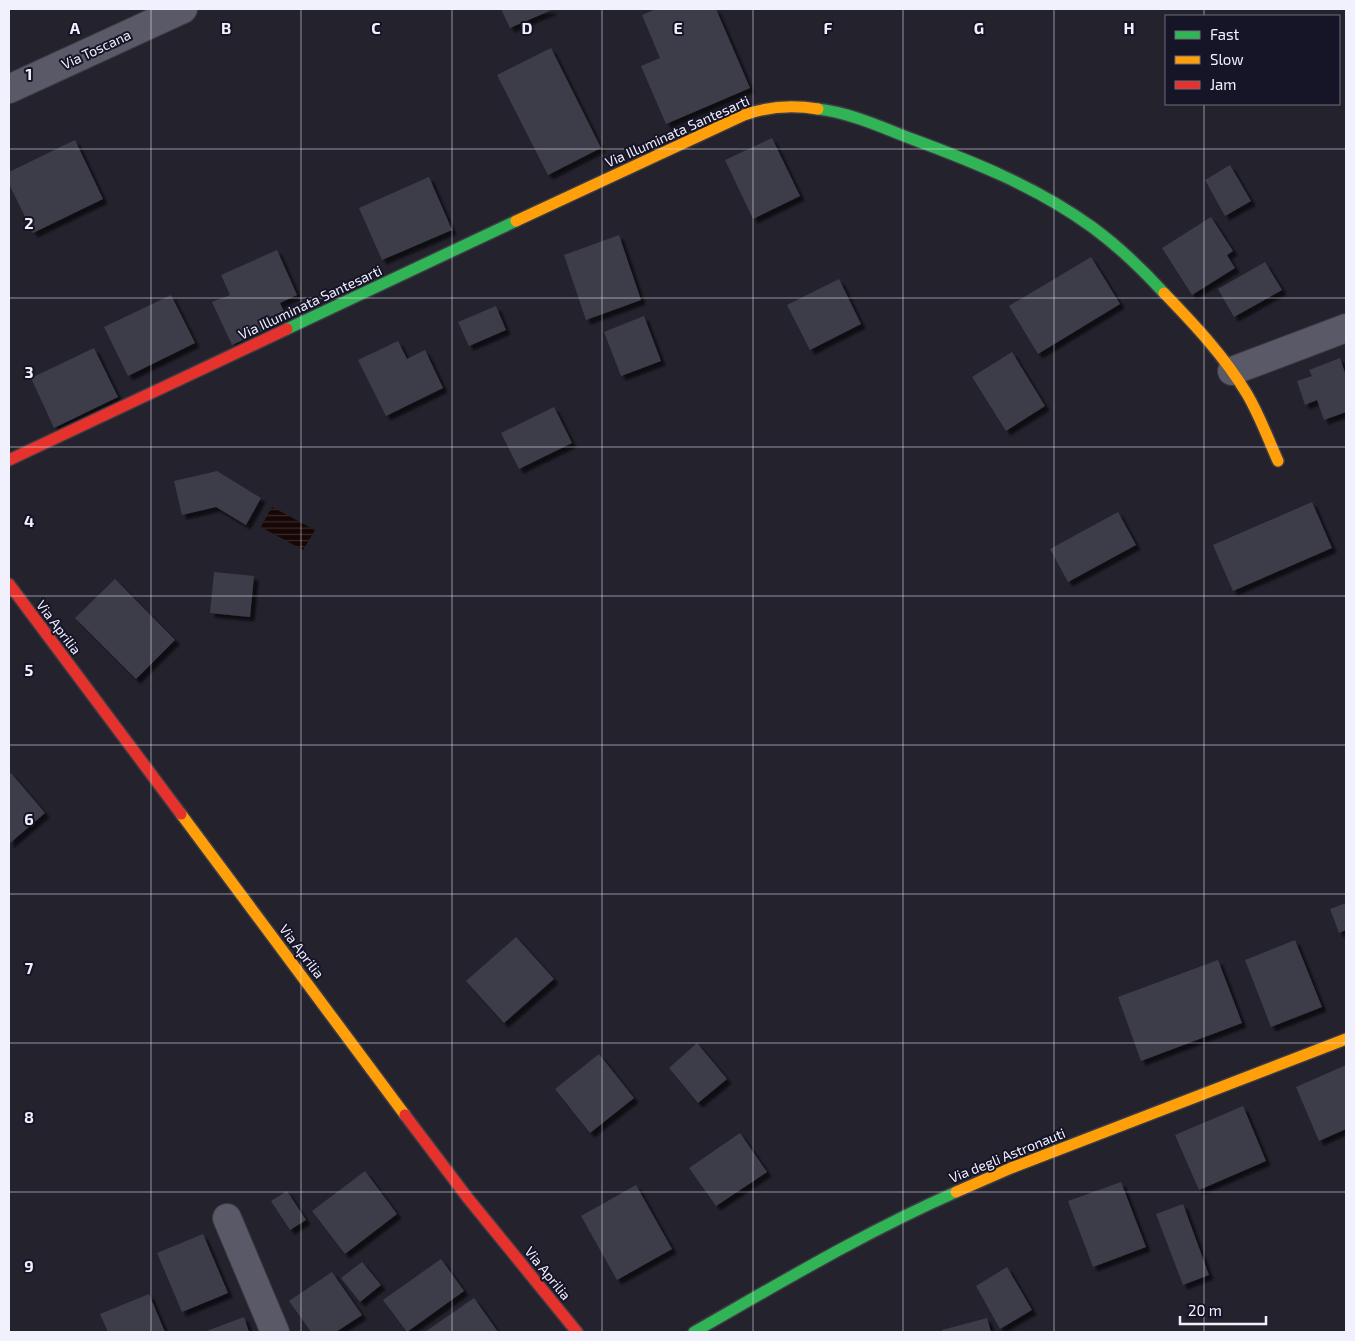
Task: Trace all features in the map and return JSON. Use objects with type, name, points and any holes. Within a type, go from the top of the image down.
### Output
[{"type":"street","name":"Via Toscana","points":[[9,89],[183,9]]},
{"type":"street","name":"Via Illuminata Santesarti","points":[[9,460],[730,121],[760,110],[781,106],[817,108],[851,116],[992,170],[1053,201],[1090,226],[1143,271],[1194,325],[1232,371],[1254,407],[1278,461]]},
{"type":"street","points":[[1232,371],[1346,328]]},
{"type":"street","name":"Via Aprilia","points":[[9,584],[467,1196],[576,1332]]},
{"type":"street","name":"Via degli Astronauti","points":[[694,1332],[826,1256],[913,1210],[1011,1168],[1346,1039]]},
{"type":"street","points":[[227,1218],[275,1332]]},
{"type":"shaded area","points":[[272,507],[315,530],[303,550],[261,527]]},
{"type":"building","points":[[501,9],[554,9],[510,28]]},
{"type":"building","points":[[656,9],[716,9],[750,88],[666,124],[641,66],[660,58],[642,15]]},
{"type":"building","points":[[551,48],[601,148],[548,175],[497,75]]},
{"type":"building","points":[[772,138],[800,196],[753,219],[725,160]]},
{"type":"building","points":[[75,140],[103,199],[33,233],[9,184],[9,172]]},
{"type":"building","points":[[1230,165],[1251,201],[1225,216],[1205,180]]},
{"type":"building","points":[[429,177],[452,230],[382,260],[359,208]]},
{"type":"building","points":[[1211,217],[1233,251],[1227,255],[1235,268],[1192,295],[1162,248]]},
{"type":"building","points":[[619,235],[641,300],[586,320],[564,255]]},
{"type":"building","points":[[277,250],[297,295],[280,303],[288,320],[232,345],[212,302],[230,295],[221,275]]},
{"type":"building","points":[[1091,257],[1120,304],[1038,354],[1009,306]]},
{"type":"building","points":[[1265,262],[1282,290],[1234,317],[1218,289]]},
{"type":"building","points":[[839,279],[861,324],[810,350],[787,305]]},
{"type":"building","points":[[171,295],[195,343],[128,376],[104,327]]},
{"type":"building","points":[[496,306],[506,330],[469,346],[458,322]]},
{"type":"building","points":[[644,316],[661,361],[621,376],[604,332]]},
{"type":"building","points":[[398,341],[407,359],[425,350],[443,388],[386,416],[358,360]]},
{"type":"building","points":[[94,348],[118,397],[54,428],[31,378]]},
{"type":"building","points":[[1012,352],[1045,406],[1006,431],[972,377]]},
{"type":"building","points":[[1340,358],[1346,376],[1346,412],[1324,420],[1317,400],[1305,405],[1297,381],[1312,376],[1309,370]]},
{"type":"building","points":[[554,407],[572,443],[519,469],[501,433]]},
{"type":"building","points":[[217,471],[261,498],[246,525],[216,507],[182,515],[174,481]]},
{"type":"building","points":[[1312,502],[1332,548],[1233,591],[1213,545]]},
{"type":"building","points":[[1118,512],[1136,545],[1068,582],[1050,549]]},
{"type":"building","points":[[214,572],[254,576],[250,617],[210,613]]},
{"type":"building","points":[[115,579],[175,640],[136,679],[75,618]]},
{"type":"building","points":[[11,773],[45,813],[9,844],[9,775]]},
{"type":"building","points":[[1346,903],[1346,930],[1339,933],[1330,909]]},
{"type":"building","points":[[516,937],[554,979],[504,1023],[466,981]]},
{"type":"building","points":[[1295,940],[1322,1007],[1271,1027],[1245,960]]},
{"type":"building","points":[[1218,960],[1242,1023],[1141,1061],[1118,997]]},
{"type":"building","points":[[697,1043],[727,1079],[698,1103],[669,1068]]},
{"type":"building","points":[[599,1054],[634,1098],[590,1133],[555,1089]]},
{"type":"building","points":[[1346,1065],[1346,1129],[1319,1141],[1296,1087]]},
{"type":"building","points":[[1243,1106],[1266,1161],[1199,1190],[1175,1135]]},
{"type":"building","points":[[740,1133],[767,1172],[716,1206],[689,1168]]},
{"type":"building","points":[[365,1171],[397,1214],[345,1254],[312,1211]]},
{"type":"building","points":[[1121,1182],[1146,1247],[1093,1267],[1068,1201]]},
{"type":"building","points":[[636,1185],[672,1249],[617,1280],[581,1216]]},
{"type":"building","points":[[287,1191],[306,1220],[290,1230],[271,1201]]},
{"type":"building","points":[[1183,1204],[1209,1275],[1183,1285],[1156,1214]]},
{"type":"building","points":[[203,1234],[228,1293],[182,1312],[157,1253]]},
{"type":"building","points":[[441,1259],[464,1291],[407,1332],[383,1300]]},
{"type":"building","points":[[362,1262],[381,1285],[360,1302],[341,1278]]},
{"type":"building","points":[[1007,1267],[1032,1310],[1000,1329],[976,1286]]},
{"type":"building","points":[[332,1272],[362,1315],[336,1332],[311,1332],[289,1301]]},
{"type":"building","points":[[149,1294],[165,1332],[108,1332],[100,1314]]},
{"type":"building","points":[[474,1298],[498,1332],[425,1332]]},
{"type":"building","points":[[244,1317],[249,1332],[204,1332]]},
{"type":"building","points":[[987,1318],[991,1332],[943,1332],[942,1330]]},
{"type":"traffic: fast","points":[[818,109],[854,117],[877,125],[982,166],[1027,188],[1071,213],[1102,234],[1130,258],[1164,293]]},
{"type":"traffic: fast","points":[[287,329],[516,221]]},
{"type":"traffic: fast","points":[[694,1332],[856,1241],[956,1192]]},
{"type":"traffic: slow","points":[[516,221],[744,115],[781,107],[818,109]]},
{"type":"traffic: slow","points":[[1164,293],[1208,341],[1238,380],[1256,411],[1278,461]]},
{"type":"traffic: slow","points":[[181,814],[405,1115]]},
{"type":"traffic: slow","points":[[956,1192],[1011,1168],[1346,1039]]},
{"type":"traffic: jam","points":[[9,460],[287,329]]},
{"type":"traffic: jam","points":[[9,584],[181,814]]},
{"type":"traffic: jam","points":[[405,1115],[467,1197],[577,1332]]}]
